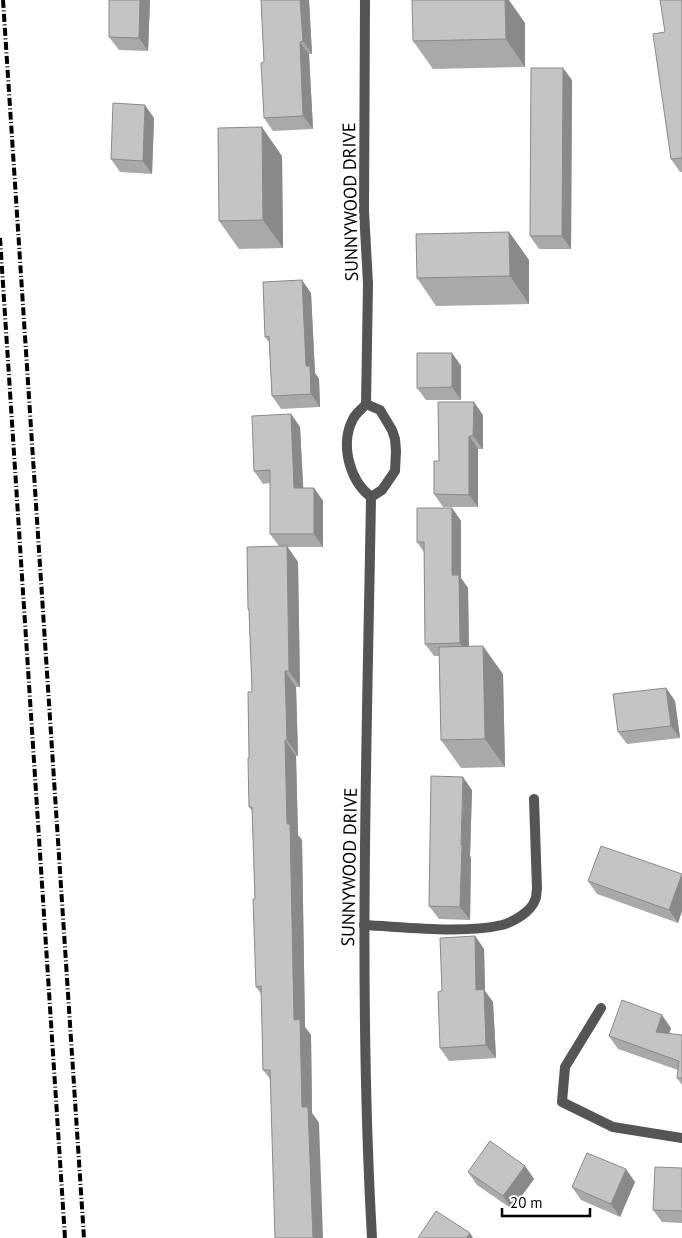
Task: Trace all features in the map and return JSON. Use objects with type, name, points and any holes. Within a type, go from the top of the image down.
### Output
[{"type":"street","name":"SUNNYWOOD DRIVE","points":[[365,0],[364,211],[368,284],[366,404]]},
{"type":"street","points":[[366,404],[375,407],[384,417],[395,439],[396,451],[395,471],[382,490],[371,497],[358,485],[347,452],[347,439],[354,417],[366,404]]},
{"type":"street","name":"SUNNYWOOD DRIVE","points":[[371,497],[364,925],[368,1166],[372,1238]]},
{"type":"street","points":[[364,925],[458,929],[485,928],[515,920],[528,910],[535,901],[537,889],[534,799]]},
{"type":"street","points":[[601,1008],[565,1067],[562,1102],[613,1127],[682,1138]]},
{"type":"building","points":[[109,0],[140,0],[139,38],[109,37]]},
{"type":"building","points":[[261,0],[300,0],[303,41],[300,42],[303,116],[264,118],[261,63],[264,62]]},
{"type":"building","points":[[412,0],[505,0],[506,39],[413,41]]},
{"type":"building","points":[[660,0],[682,0],[682,158],[671,159],[653,34],[665,32]]},
{"type":"building","points":[[531,68],[563,68],[562,236],[530,236]]},
{"type":"building","points":[[113,103],[145,105],[143,161],[111,159]]},
{"type":"building","points":[[262,127],[263,220],[219,221],[218,128]]},
{"type":"building","points":[[509,232],[510,276],[417,278],[416,234]]},
{"type":"building","points":[[302,280],[306,366],[310,366],[311,394],[272,396],[269,336],[265,337],[263,282]]},
{"type":"building","points":[[417,353],[452,353],[452,387],[417,388]]},
{"type":"building","points":[[438,402],[474,402],[473,436],[469,436],[469,495],[434,494],[434,461],[439,461]]},
{"type":"building","points":[[291,414],[294,488],[314,488],[314,534],[270,534],[270,470],[254,471],[252,416]]},
{"type":"building","points":[[417,508],[452,508],[452,575],[459,575],[460,643],[425,644],[424,542],[417,542]]},
{"type":"building","points":[[287,546],[289,671],[285,671],[287,740],[285,740],[287,824],[290,824],[294,1020],[300,1019],[302,1107],[308,1107],[313,1238],[275,1238],[270,1070],[263,1070],[261,986],[256,987],[252,807],[249,807],[248,692],[252,692],[247,547]]},
{"type":"building","points":[[483,646],[485,739],[441,740],[439,647]]},
{"type":"building","points":[[666,688],[671,726],[618,732],[613,694]]},
{"type":"building","points":[[431,776],[463,777],[460,907],[429,906]]},
{"type":"building","points":[[601,846],[682,874],[669,910],[588,881]]},
{"type":"building","points":[[475,936],[476,990],[484,989],[486,1045],[440,1048],[438,992],[442,991],[440,938]]},
{"type":"building","points":[[622,1000],[662,1015],[656,1032],[682,1035],[682,1078],[677,1078],[679,1061],[609,1036]]},
{"type":"building","points":[[490,1141],[525,1166],[503,1196],[468,1172]]},
{"type":"building","points":[[587,1153],[626,1169],[611,1204],[572,1187]]},
{"type":"building","points":[[655,1167],[682,1168],[682,1211],[653,1210]]},
{"type":"building","points":[[436,1211],[470,1233],[466,1238],[418,1238]]},
{"type":"railway","points":[[3,0],[84,1238]]},
{"type":"railway","points":[[0,238],[65,1238]]}]
